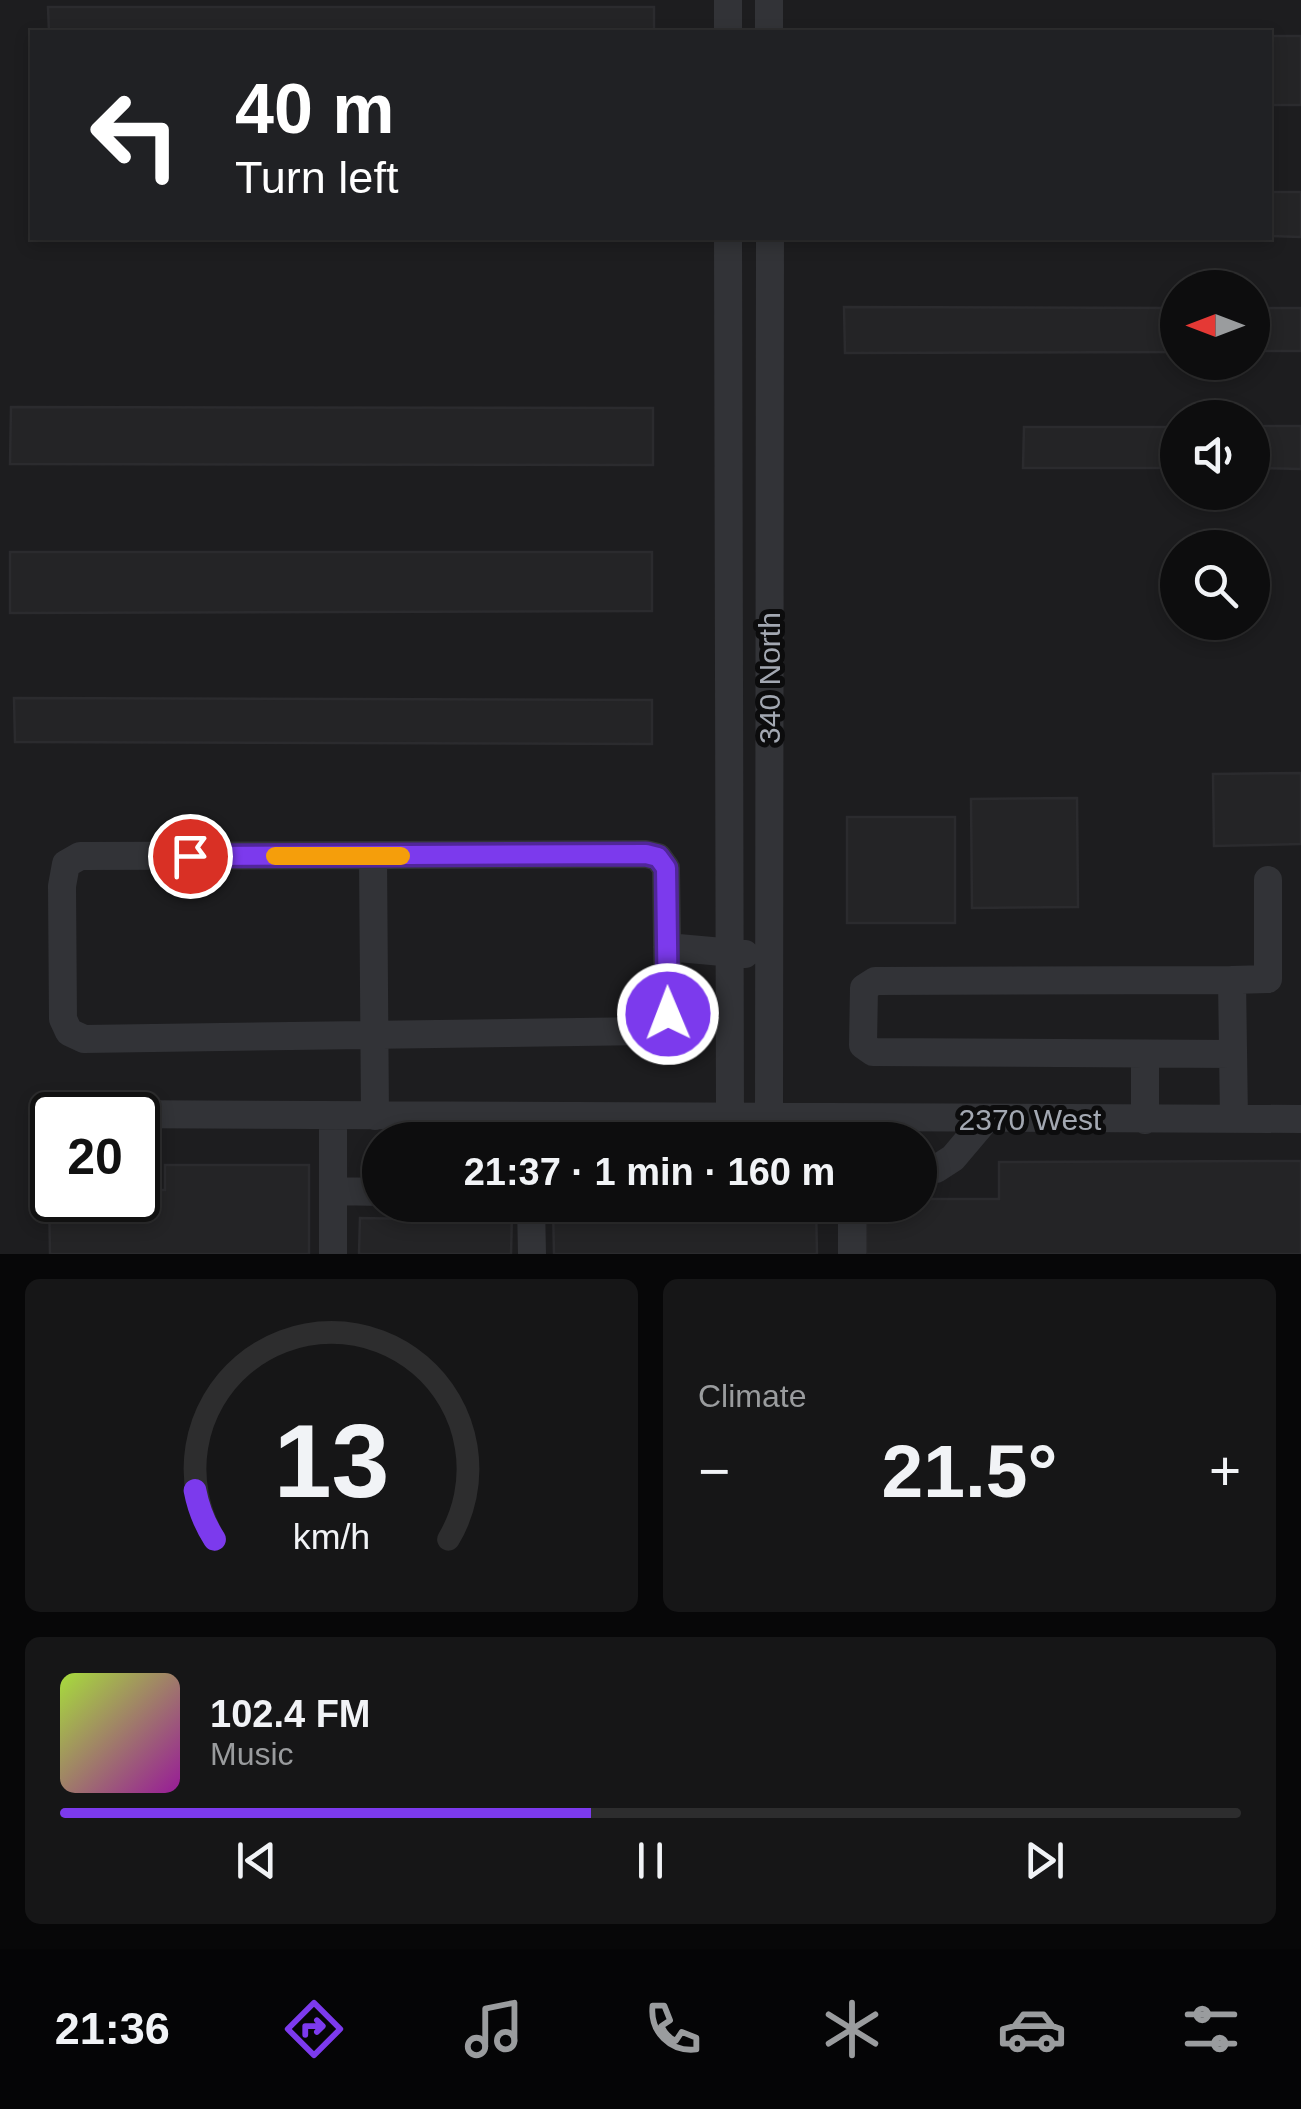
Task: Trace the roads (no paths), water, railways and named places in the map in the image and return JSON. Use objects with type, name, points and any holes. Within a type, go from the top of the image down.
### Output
[{"type":"street","points":[[728,0],[728,30]]},
{"type":"street","points":[[769,0],[770,30]]},
{"type":"street","name":"340 North","points":[[728,240],[730,1118]]},
{"type":"street","name":"340 North","points":[[769,1118],[770,240]]},
{"type":"street","points":[[646,854],[658,857],[666,868],[666,947],[668,1014],[664,1028],[84,1039],[69,1032],[64,1019],[62,901],[66,864],[80,856],[646,854]]},
{"type":"street","points":[[373,856],[375,1116]]},
{"type":"street","points":[[1233,1054],[873,1052],[863,1045],[864,988],[874,981],[1268,980],[1268,880]]},
{"type":"street","points":[[666,947],[769,954]]},
{"type":"street","points":[[1232,980],[1234,1120]]},
{"type":"street","points":[[1145,1055],[1145,1120]]},
{"type":"street","name":"2370 West","points":[[160,1115],[375,1116],[454,1122]]},
{"type":"street","points":[[333,1116],[333,1254]]},
{"type":"street","name":"2370 West","points":[[651,1122],[730,1118],[799,1122]]},
{"type":"street","points":[[937,1168],[953,1158],[986,1119]]},
{"type":"street","name":"2370 West","points":[[937,1123],[986,1119],[1301,1119]]},
{"type":"street","points":[[333,1191],[362,1192]]},
{"type":"street","points":[[531,1222],[532,1254]]},
{"type":"street","points":[[852,1222],[852,1254]]}]
